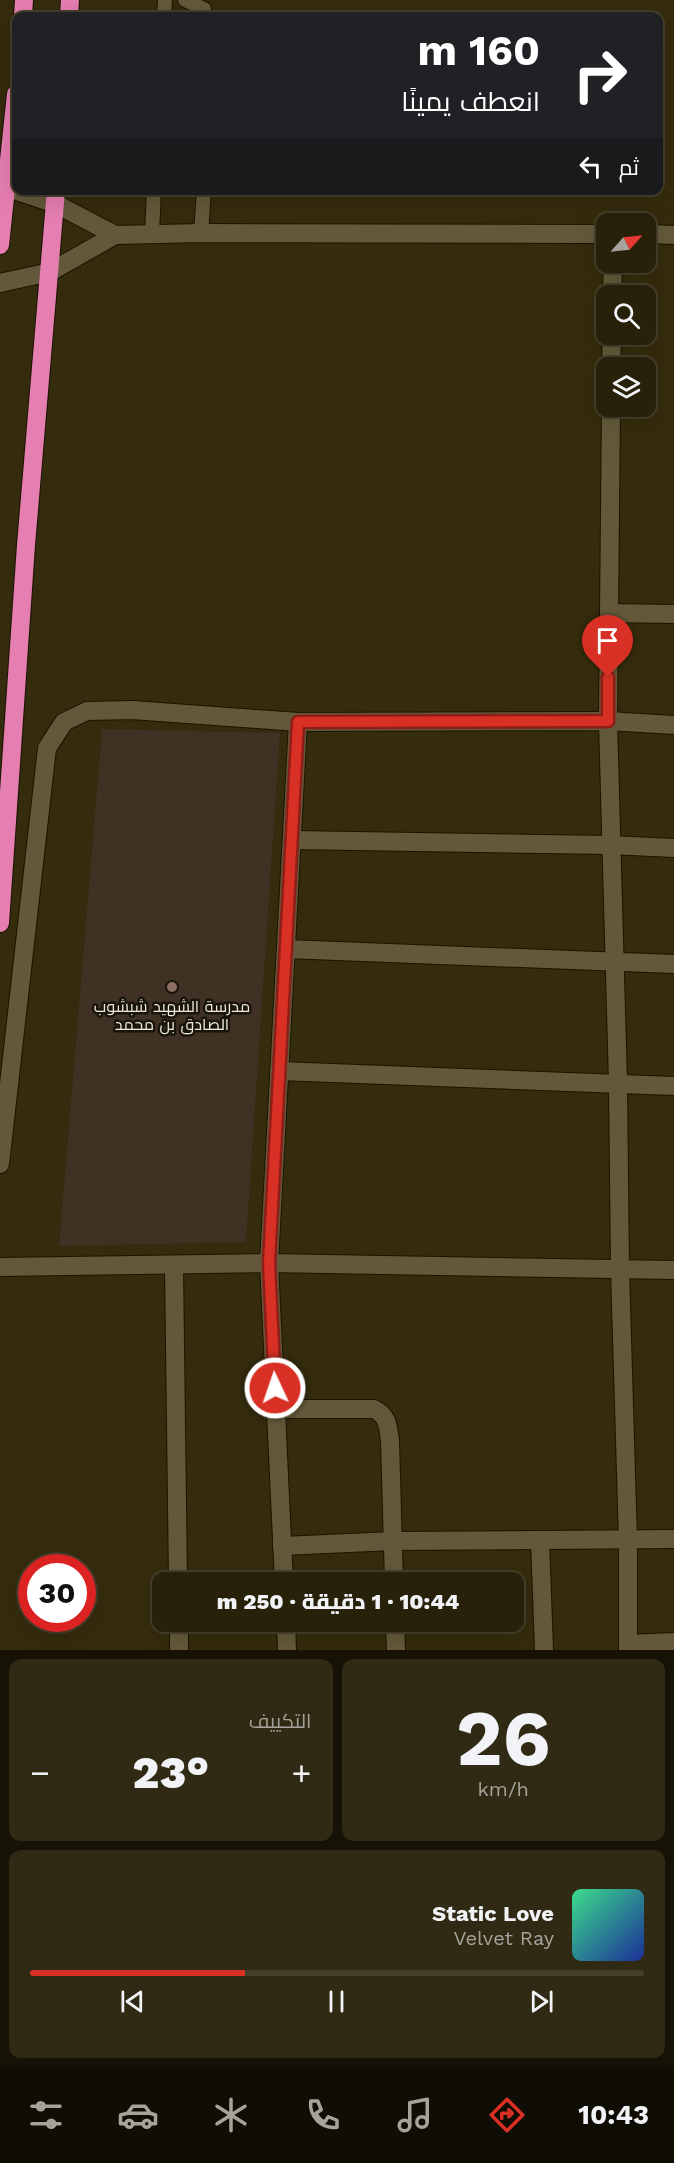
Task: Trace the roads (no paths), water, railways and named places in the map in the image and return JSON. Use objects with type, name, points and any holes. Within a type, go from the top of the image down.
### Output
[{"type":"highway","points":[[0,245],[12,128]]},
{"type":"highway","points":[[0,923],[26,545],[56,197]]},
{"type":"street","points":[[5,187],[12,188]]},
{"type":"street","points":[[56,197],[115,236]]},
{"type":"street","points":[[0,283],[50,272],[115,236],[152,233],[596,234]]},
{"type":"street","points":[[656,234],[674,235]]},
{"type":"street","points":[[611,417],[608,721],[628,1541],[628,1647],[674,1642]]},
{"type":"street","points":[[609,613],[674,614]]},
{"type":"street","points":[[0,1164],[47,748],[64,722],[87,711],[132,710],[298,722],[608,721],[674,725]]},
{"type":"street","points":[[283,1572],[269,1263],[298,722]]},
{"type":"street","points":[[292,840],[674,848]]},
{"type":"street","points":[[286,949],[674,964]]},
{"type":"street","points":[[279,1071],[674,1086]]},
{"type":"street","points":[[0,1267],[269,1263],[674,1270]]},
{"type":"street","points":[[174,1266],[178,1572]]},
{"type":"street","points":[[276,1409],[374,1409],[386,1419],[390,1441],[394,1572]]},
{"type":"street","points":[[282,1546],[393,1541],[674,1539]]},
{"type":"street","points":[[540,1541],[544,1650]]},
{"type":"street","points":[[179,1632],[179,1650]]},
{"type":"street","points":[[286,1632],[287,1650]]},
{"type":"street","points":[[395,1632],[396,1650]]},
{"type":"lane","points":[[185,0],[204,9],[204,12]]},
{"type":"lane","points":[[152,233],[154,195]]},
{"type":"lane","points":[[201,233],[204,195]]},
{"type":"place","name":"مدرسة الشهيد شبشوب الصادق بن محمد","points":[[172,987]]}]
